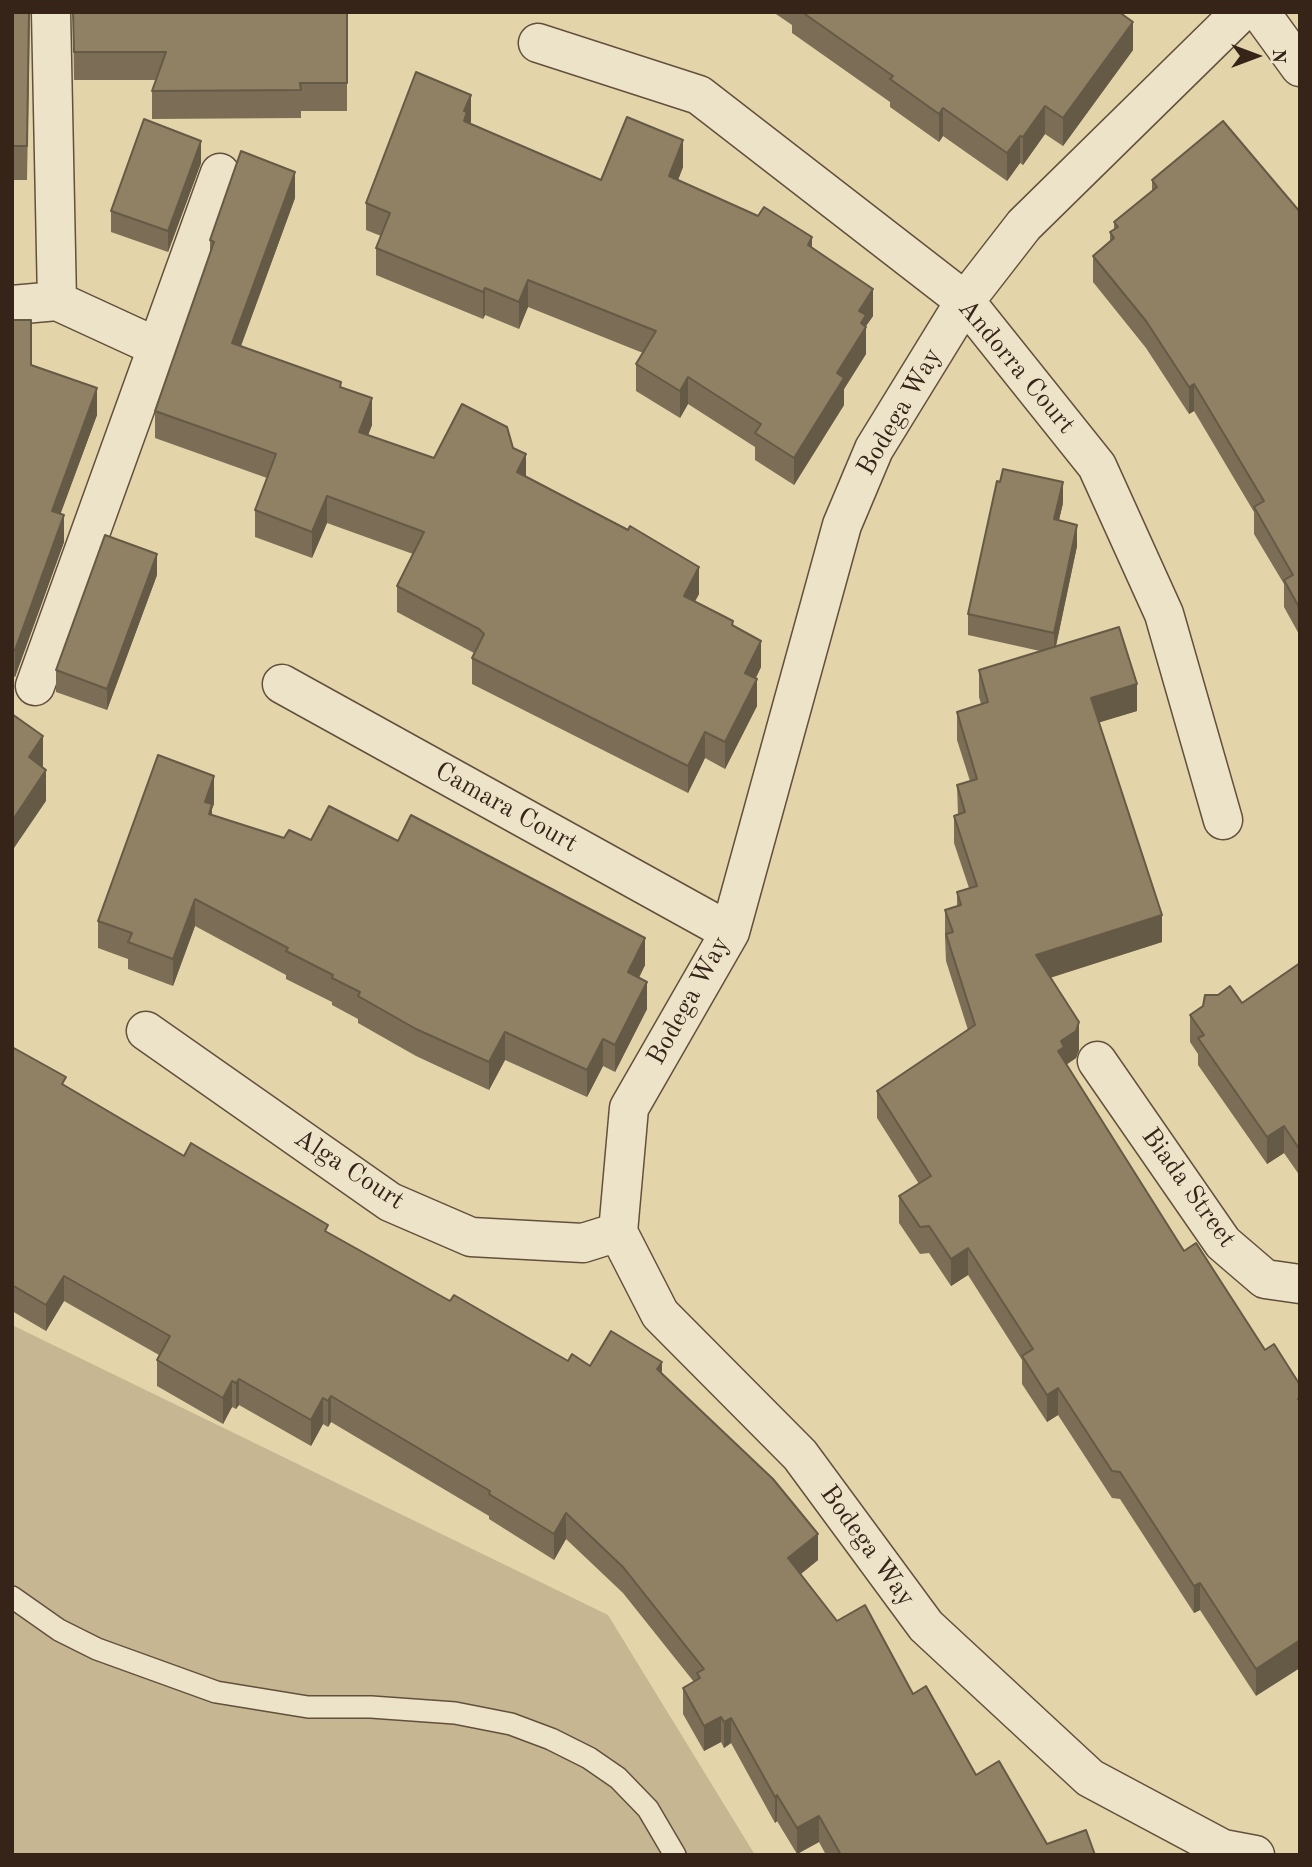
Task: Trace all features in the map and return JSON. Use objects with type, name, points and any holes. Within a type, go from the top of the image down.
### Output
[{"type":"street","points":[[51,12],[57,301]]},
{"type":"street","name":"Bodega Way","points":[[1233,1853],[1090,1779],[926,1626],[800,1455],[660,1314],[618,1232],[629,1108],[730,932],[842,525],[874,449],[964,301],[1024,225],[1241,12]]},
{"type":"street","points":[[1259,12],[1300,67]]},
{"type":"street","name":"Andorra Court","points":[[538,43],[699,96],[964,301],[1097,467],[1164,614],[1223,820]]},
{"type":"street","points":[[35,685],[220,173]]},
{"type":"street","points":[[12,305],[57,301],[157,347]]},
{"type":"street","name":"Camara Court","points":[[282,684],[730,932]]},
{"type":"street","name":"Alga Court","points":[[146,1031],[390,1202],[471,1237],[583,1243],[618,1232]]},
{"type":"street","name":"Biada Street","points":[[1097,1061],[1223,1243],[1265,1279],[1300,1284]]},
{"type":"lane","points":[[12,1597],[59,1630],[97,1649],[216,1692],[308,1707],[371,1707],[455,1713],[510,1724],[551,1739],[589,1758],[618,1779],[648,1809],[675,1855]]},
{"type":"shaded area","points":[[12,1325],[608,1615],[755,1855],[12,1855]]},
{"type":"building","points":[[12,12],[29,12],[27,146],[12,146]]},
{"type":"building","points":[[73,12],[347,12],[347,83],[300,83],[301,90],[152,91],[166,52],[74,52]]},
{"type":"building","points":[[802,12],[1119,12],[1133,22],[1063,118],[1045,106],[1023,137],[1020,136],[1007,153],[943,108],[939,114],[890,79],[893,76]]},
{"type":"building","points":[[416,72],[471,95],[464,111],[467,112],[464,121],[601,180],[627,117],[683,140],[669,176],[758,216],[764,207],[812,237],[808,245],[873,289],[859,311],[866,315],[861,323],[866,327],[837,373],[844,378],[794,458],[755,433],[761,424],[688,377],[680,391],[636,364],[656,331],[528,280],[519,302],[485,288],[483,292],[376,248],[390,213],[366,203]]},
{"type":"building","points":[[144,119],[201,141],[168,231],[111,211]]},
{"type":"building","points":[[1223,121],[1300,212],[1300,609],[1284,580],[1293,575],[1254,507],[1264,501],[1194,384],[1189,387],[1146,321],[1093,256],[1114,238],[1110,232],[1118,227],[1114,222],[1157,187],[1152,180]]},
{"type":"building","points":[[241,151],[295,172],[232,343],[341,382],[340,387],[372,398],[359,432],[434,458],[462,404],[507,427],[513,448],[526,454],[517,472],[628,530],[630,526],[699,567],[684,596],[733,621],[732,625],[761,641],[745,673],[757,679],[725,742],[705,732],[688,766],[472,658],[484,634],[479,629],[397,586],[424,532],[327,496],[312,532],[255,510],[276,454],[155,411],[214,242],[210,240]]},
{"type":"building","points":[[12,320],[31,320],[31,365],[97,388],[52,511],[64,515],[15,650],[12,649]]},
{"type":"building","points":[[1003,469],[1063,482],[1054,519],[1077,525],[1054,633],[968,614],[997,481],[1000,482]]},
{"type":"building","points":[[105,535],[157,554],[107,689],[56,670]]},
{"type":"building","points":[[1119,627],[1137,684],[1091,698],[1162,915],[1036,955],[1079,1022],[1076,1031],[1061,1041],[1064,1047],[1058,1051],[1184,1251],[1196,1243],[1265,1350],[1274,1344],[1300,1385],[1300,1640],[1256,1669],[1200,1583],[1194,1586],[1120,1472],[1112,1471],[1058,1388],[1047,1395],[1022,1356],[1033,1349],[968,1248],[951,1259],[929,1226],[920,1227],[899,1196],[931,1176],[877,1091],[975,1025],[946,934],[953,932],[945,910],[961,905],[957,892],[977,886],[954,816],[965,812],[957,785],[977,779],[957,712],[988,702],[979,670]]},
{"type":"building","points":[[12,714],[43,736],[29,757],[46,770],[12,821]]},
{"type":"building","points":[[158,755],[214,776],[205,802],[212,804],[209,814],[284,838],[289,830],[311,840],[329,806],[398,841],[411,815],[645,938],[628,972],[647,982],[615,1045],[603,1039],[587,1070],[505,1032],[489,1062],[416,1029],[358,996],[360,992],[332,978],[333,975],[286,951],[288,948],[195,899],[173,959],[128,942],[132,933],[98,921]]},
{"type":"building","points":[[1300,963],[1300,1150],[1284,1126],[1267,1137],[1198,1038],[1204,1035],[1190,1015],[1203,1006],[1205,995],[1218,995],[1230,986],[1242,1003]]},
{"type":"building","points":[[12,1047],[66,1077],[62,1084],[184,1156],[191,1143],[328,1225],[325,1231],[450,1301],[454,1295],[568,1361],[572,1354],[590,1366],[611,1331],[662,1362],[657,1369],[773,1479],[818,1534],[788,1558],[837,1621],[865,1605],[913,1694],[926,1686],[976,1775],[999,1761],[1047,1844],[1086,1830],[1095,1855],[841,1855],[819,1816],[797,1828],[777,1795],[775,1797],[731,1718],[724,1722],[721,1717],[704,1726],[683,1688],[700,1678],[697,1673],[704,1669],[623,1567],[566,1513],[554,1534],[489,1494],[490,1491],[331,1396],[328,1401],[323,1398],[311,1420],[239,1379],[236,1383],[232,1381],[223,1398],[157,1360],[170,1336],[64,1276],[46,1305],[12,1285]]}]
